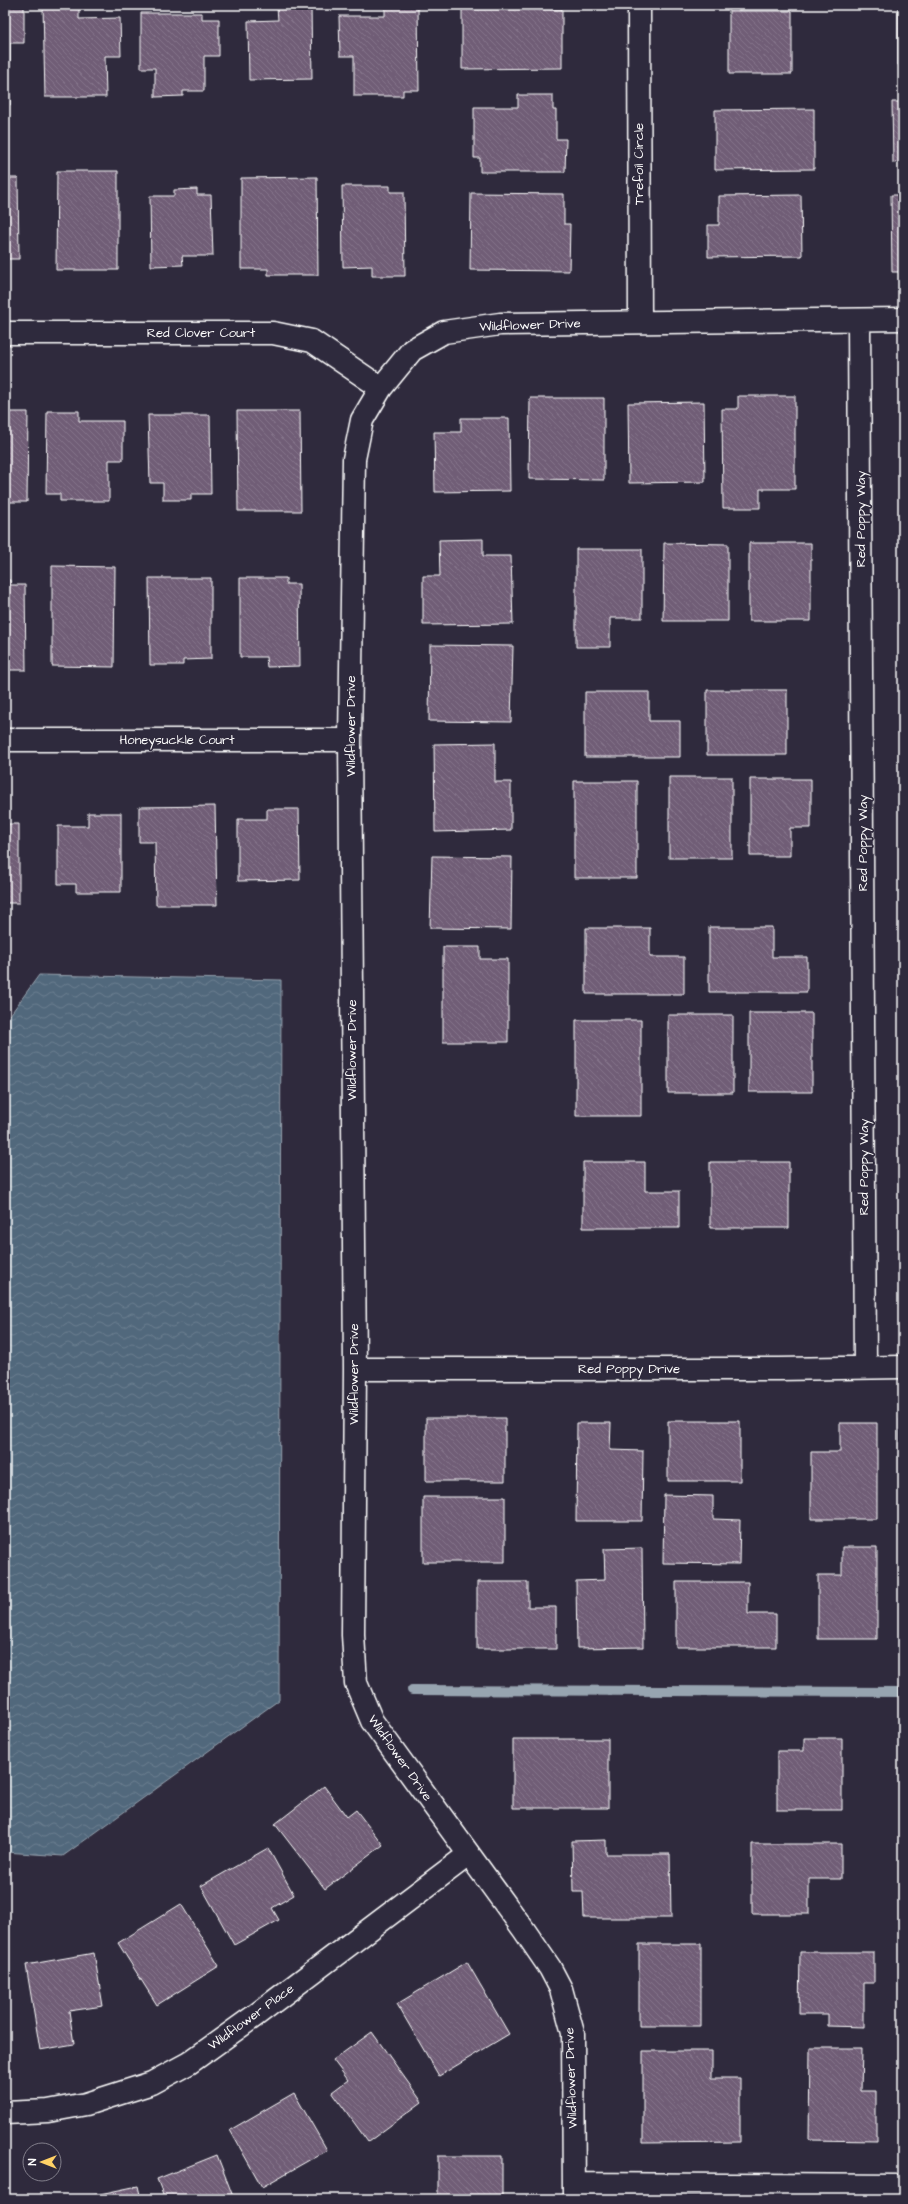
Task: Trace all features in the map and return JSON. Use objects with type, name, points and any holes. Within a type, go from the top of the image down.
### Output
[{"type":"street","name":"Trefoil Circle","points":[[639,5],[640,322]]},
{"type":"street","name":"Red Poppy Way","points":[[859,320],[865,1367]]},
{"type":"street","name":"Wildflower Drive","points":[[574,2192],[572,2033],[561,1989],[550,1968],[524,1930],[372,1721],[356,1683],[353,1634],[355,1369],[350,740],[354,459],[362,420],[381,388],[412,350],[444,332],[500,324],[903,320]]},
{"type":"street","name":"Red Clover Court","points":[[5,333],[273,333],[312,342],[381,388]]},
{"type":"street","name":"Honeysuckle Court","points":[[5,740],[350,740]]},
{"type":"street","name":"Red Poppy Drive","points":[[355,1369],[779,1369],[903,1367]]},
{"type":"street","name":"Wildflower Place","points":[[5,2113],[48,2111],[86,2104],[152,2083],[189,2063],[256,2015],[468,1855]]},
{"type":"street","points":[[574,2192],[903,2186]]},
{"type":"water","points":[[39,975],[281,980],[279,1700],[63,1856],[5,1852],[5,1022]]},
{"type":"building","points":[[898,5],[903,5],[903,65],[898,65]]},
{"type":"building","points":[[43,6],[79,6],[79,19],[120,18],[121,56],[105,56],[106,97],[45,97]]},
{"type":"building","points":[[385,6],[418,6],[419,90],[403,90],[403,96],[354,96],[354,56],[340,56],[339,16],[385,16]]},
{"type":"building","points":[[5,7],[24,7],[24,43],[10,43],[10,105],[5,105]]},
{"type":"building","points":[[311,7],[312,79],[249,80],[248,21],[278,20],[277,8]]},
{"type":"building","points":[[462,9],[562,9],[562,68],[462,69]]},
{"type":"building","points":[[729,11],[792,11],[792,74],[729,74]]},
{"type":"building","points":[[141,13],[202,13],[202,19],[219,19],[219,56],[204,56],[204,91],[183,91],[183,96],[155,97],[155,68],[141,68]]},
{"type":"building","points":[[518,95],[553,95],[553,110],[556,110],[556,139],[566,139],[565,172],[480,172],[480,158],[474,158],[474,107],[518,107]]},
{"type":"building","points":[[892,102],[903,102],[903,162],[893,163]]},
{"type":"building","points":[[814,109],[814,169],[715,170],[715,110]]},
{"type":"building","points":[[57,171],[118,171],[118,270],[56,270]]},
{"type":"building","points":[[317,177],[318,275],[268,275],[268,269],[241,269],[241,178]]},
{"type":"building","points":[[5,178],[18,178],[19,259],[5,259]]},
{"type":"building","points":[[342,186],[390,186],[390,192],[404,192],[405,276],[372,276],[372,266],[343,267]]},
{"type":"building","points":[[197,189],[197,195],[211,195],[213,256],[182,256],[183,265],[151,266],[150,196],[174,196],[174,190]]},
{"type":"building","points":[[471,193],[564,194],[564,224],[570,224],[569,271],[470,270]]},
{"type":"building","points":[[801,195],[802,256],[708,257],[708,225],[719,225],[719,196]]},
{"type":"building","points":[[891,195],[903,195],[903,272],[892,272]]},
{"type":"building","points":[[738,396],[795,396],[795,489],[760,489],[760,508],[723,508],[722,409],[738,409]]},
{"type":"building","points":[[530,398],[604,398],[604,480],[529,479]]},
{"type":"building","points":[[704,402],[705,482],[629,483],[628,403]]},
{"type":"building","points":[[47,411],[79,411],[79,421],[123,421],[123,460],[109,460],[109,501],[60,501],[60,494],[46,494]]},
{"type":"building","points":[[237,411],[300,411],[301,511],[238,511]]},
{"type":"building","points":[[5,412],[28,412],[27,502],[5,502]]},
{"type":"building","points":[[148,415],[210,415],[211,494],[191,494],[191,500],[163,500],[163,483],[150,483]]},
{"type":"building","points":[[461,418],[509,418],[510,491],[435,492],[434,432],[461,432]]},
{"type":"building","points":[[483,539],[483,556],[511,556],[513,624],[423,625],[423,576],[440,576],[439,540]]},
{"type":"building","points":[[664,543],[728,544],[728,621],[663,621]]},
{"type":"building","points":[[749,543],[811,543],[811,621],[749,621]]},
{"type":"building","points":[[576,549],[642,549],[642,618],[610,618],[610,647],[576,647]]},
{"type":"building","points":[[52,566],[115,567],[114,667],[52,666]]},
{"type":"building","points":[[149,578],[211,578],[211,659],[183,660],[183,665],[150,665]]},
{"type":"building","points":[[240,578],[286,578],[286,584],[299,584],[300,666],[267,667],[266,657],[240,657]]},
{"type":"building","points":[[5,580],[10,580],[10,585],[25,585],[26,670],[5,670]]},
{"type":"building","points":[[430,645],[513,646],[511,722],[429,721]]},
{"type":"building","points":[[707,690],[787,690],[787,755],[707,755]]},
{"type":"building","points":[[585,692],[649,692],[649,721],[680,721],[680,757],[585,757]]},
{"type":"building","points":[[495,743],[495,782],[511,782],[511,830],[435,832],[434,744]]},
{"type":"building","points":[[669,777],[732,777],[732,858],[669,858]]},
{"type":"building","points":[[750,779],[811,779],[811,828],[790,828],[790,856],[750,856]]},
{"type":"building","points":[[574,781],[637,781],[637,878],[574,878]]},
{"type":"building","points":[[215,806],[217,905],[156,905],[155,842],[139,842],[139,807]]},
{"type":"building","points":[[267,809],[299,809],[300,880],[238,881],[238,819],[267,819]]},
{"type":"building","points":[[88,813],[121,813],[121,892],[76,892],[76,884],[58,884],[58,826],[88,826]]},
{"type":"building","points":[[5,824],[19,824],[19,903],[5,903]]},
{"type":"building","points":[[432,856],[512,857],[511,929],[430,928]]},
{"type":"building","points":[[709,927],[772,927],[772,957],[807,957],[807,992],[709,992]]},
{"type":"building","points":[[586,928],[650,928],[650,957],[684,957],[684,994],[586,994]]},
{"type":"building","points":[[443,947],[480,947],[480,959],[508,959],[508,1042],[443,1042]]},
{"type":"building","points":[[749,1013],[812,1013],[812,1092],[749,1092]]},
{"type":"building","points":[[668,1015],[733,1015],[733,1093],[668,1093]]},
{"type":"building","points":[[576,1020],[641,1020],[641,1116],[576,1116]]},
{"type":"building","points":[[583,1162],[645,1162],[645,1191],[679,1191],[679,1228],[583,1228]]},
{"type":"building","points":[[710,1162],[789,1162],[789,1228],[710,1228]]},
{"type":"building","points":[[426,1418],[505,1418],[505,1481],[426,1481]]},
{"type":"building","points":[[900,1419],[903,1419],[903,1481],[900,1481]]},
{"type":"building","points":[[668,1421],[740,1421],[740,1481],[668,1481]]},
{"type":"building","points":[[577,1423],[611,1423],[610,1450],[643,1451],[642,1521],[576,1521]]},
{"type":"building","points":[[840,1423],[877,1423],[877,1519],[811,1519],[811,1452],[840,1452]]},
{"type":"building","points":[[664,1495],[713,1496],[713,1519],[740,1520],[739,1564],[663,1563]]},
{"type":"building","points":[[423,1497],[505,1497],[505,1562],[423,1562]]},
{"type":"building","points":[[842,1547],[877,1547],[877,1639],[818,1639],[818,1575],[842,1575]]},
{"type":"building","points":[[642,1548],[643,1647],[577,1648],[576,1581],[605,1580],[604,1549]]},
{"type":"building","points":[[477,1582],[528,1582],[528,1607],[556,1607],[556,1649],[477,1649]]},
{"type":"building","points":[[676,1582],[748,1582],[748,1614],[776,1614],[776,1647],[676,1647]]},
{"type":"building","points":[[804,1738],[842,1738],[842,1810],[777,1810],[777,1751],[804,1751]]},
{"type":"building","points":[[513,1739],[608,1739],[608,1808],[513,1808]]},
{"type":"building","points":[[324,1786],[347,1817],[356,1810],[383,1845],[325,1889],[275,1824]]},
{"type":"building","points":[[606,1840],[606,1854],[670,1854],[671,1918],[584,1918],[583,1892],[573,1892],[572,1841]]},
{"type":"building","points":[[752,1844],[841,1844],[841,1879],[809,1879],[809,1914],[752,1914]]},
{"type":"building","points":[[268,1848],[294,1895],[272,1908],[279,1920],[234,1945],[201,1886]]},
{"type":"building","points":[[181,1904],[219,1966],[157,2005],[118,1943]]},
{"type":"building","points":[[639,1944],[701,1944],[701,2026],[639,2026]]},
{"type":"building","points":[[800,1952],[874,1952],[874,1983],[864,1983],[864,2027],[828,2026],[828,2014],[799,2014]]},
{"type":"building","points":[[94,1953],[103,2006],[69,2011],[74,2044],[40,2050],[26,1965]]},
{"type":"building","points":[[467,1962],[509,2034],[439,2076],[397,2004]]},
{"type":"building","points":[[372,2032],[422,2102],[368,2142],[332,2092],[348,2080],[333,2060]]},
{"type":"building","points":[[810,2048],[862,2048],[861,2091],[876,2091],[876,2141],[809,2140]]},
{"type":"building","points":[[643,2051],[712,2051],[712,2078],[740,2078],[740,2142],[643,2143]]},
{"type":"building","points":[[294,2093],[327,2150],[262,2187],[230,2130]]},
{"type":"building","points":[[217,2155],[234,2199],[165,2199],[157,2179]]},
{"type":"building","points":[[438,2156],[502,2156],[502,2199],[438,2199]]},
{"type":"building","points":[[138,2186],[141,2199],[76,2199]]},
{"type":"waterway","points":[[412,1690],[903,1692]]}]
